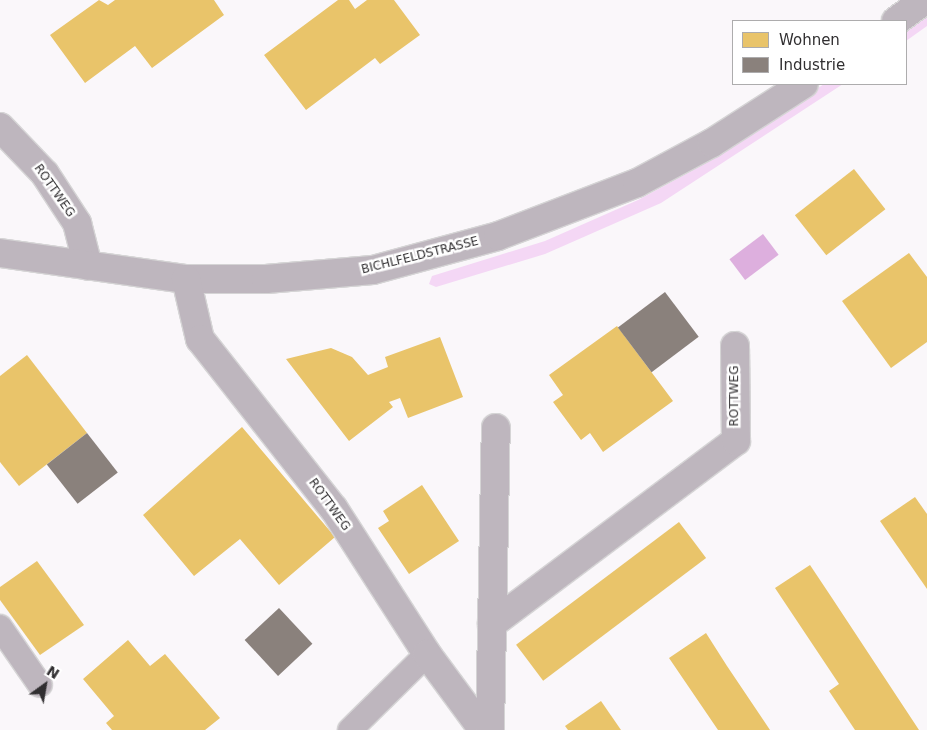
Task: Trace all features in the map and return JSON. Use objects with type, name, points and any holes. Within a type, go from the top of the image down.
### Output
[{"type":"street","points":[[897,20],[925,0]]},
{"type":"street","name":"BICHLFELDSTRASSE","points":[[0,252],[186,279],[266,279],[373,270],[498,236],[637,183],[712,143],[802,85]]},
{"type":"street","name":"ROTTWEG","points":[[0,127],[45,174],[76,223],[88,266]]},
{"type":"street","name":"ROTTWEG","points":[[186,279],[200,339],[316,486],[427,654],[482,730]]},
{"type":"street","name":"ROTTWEG","points":[[492,624],[736,441],[735,346]]},
{"type":"street","points":[[490,730],[496,428]]},
{"type":"lane","points":[[0,627],[40,685]]},
{"type":"lane","points":[[350,730],[427,654]]},
{"type":"shaded area","points":[[927,13],[927,26],[907,40],[907,26]]},
{"type":"shaded area","points":[[822,85],[841,85],[661,203],[545,254],[436,287],[429,284],[432,276],[545,241],[638,200],[699,167]]},
{"type":"shaded area","points":[[763,234],[779,255],[745,280],[729,259]]},
{"type":"building: Wohnen","points":[[99,0],[108,5],[115,0],[214,0],[224,15],[152,68],[135,46],[85,83],[50,35]]},
{"type":"building: Wohnen","points":[[338,0],[349,0],[355,9],[367,0],[394,0],[420,35],[380,64],[375,58],[306,110],[264,55]]},
{"type":"building: Wohnen","points":[[854,169],[885,209],[826,255],[795,215]]},
{"type":"building: Wohnen","points":[[909,253],[927,277],[927,342],[891,368],[842,301]]},
{"type":"building: Wohnen","points":[[617,326],[673,401],[603,452],[590,433],[581,440],[553,402],[563,395],[549,375]]},
{"type":"building: Wohnen","points":[[440,337],[463,397],[408,418],[400,398],[389,402],[393,407],[349,441],[286,359],[331,348],[352,357],[368,375],[388,367],[385,357]]},
{"type":"building: Wohnen","points":[[27,355],[87,433],[19,486],[0,462],[0,376]]},
{"type":"building: Wohnen","points":[[242,427],[335,537],[279,585],[240,539],[194,576],[143,515]]},
{"type":"building: Wohnen","points":[[422,485],[459,541],[409,574],[378,528],[389,521],[383,511]]},
{"type":"building: Wohnen","points":[[915,497],[927,514],[927,589],[880,521]]},
{"type":"building: Wohnen","points":[[679,522],[706,558],[543,681],[516,645]]},
{"type":"building: Wohnen","points":[[37,561],[84,625],[40,655],[0,600],[0,587]]},
{"type":"building: Wohnen","points":[[810,565],[919,730],[855,730],[829,691],[839,684],[775,588]]},
{"type":"building: Wohnen","points":[[706,633],[770,730],[718,730],[669,658]]},
{"type":"building: Wohnen","points":[[128,640],[150,666],[165,654],[220,718],[205,730],[112,730],[106,723],[114,716],[83,679]]},
{"type":"building: Wohnen","points":[[601,701],[621,730],[568,730],[565,726]]},
{"type":"building: Industrie","points":[[665,292],[699,337],[652,372],[618,328]]},
{"type":"building: Industrie","points":[[87,433],[118,472],[78,504],[47,464]]},
{"type":"building: Industrie","points":[[279,608],[312,644],[278,676],[245,640]]}]
